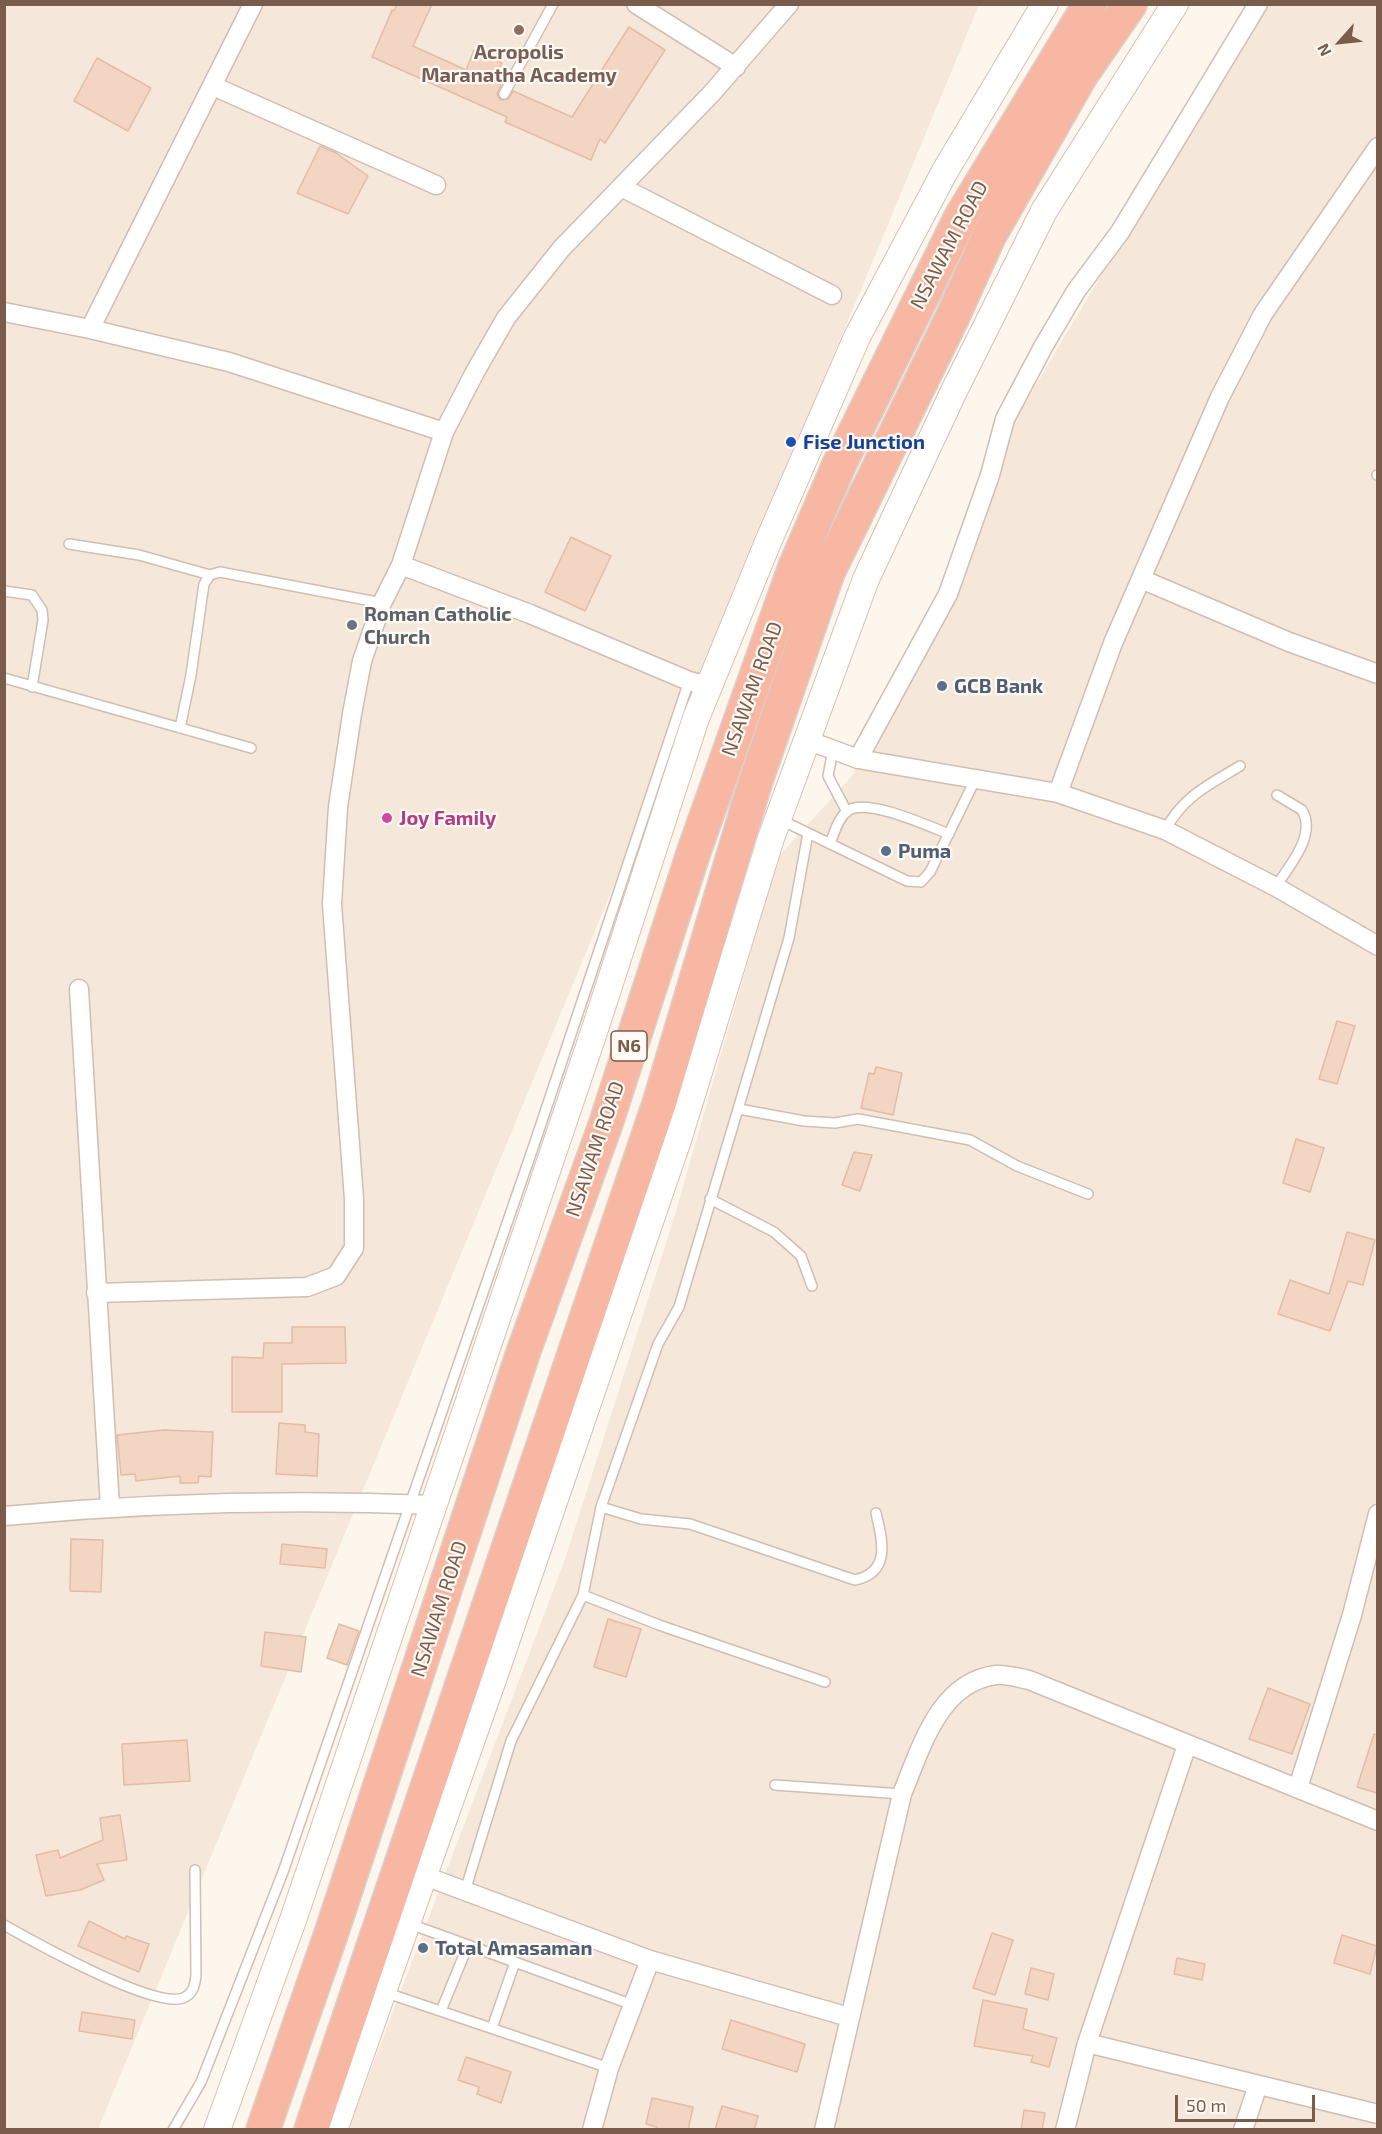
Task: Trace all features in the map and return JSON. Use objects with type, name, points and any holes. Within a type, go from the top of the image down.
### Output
[{"type":"highway","name":"NSAWAM ROAD","points":[[263,2130],[332,1931],[523,1353],[606,1123],[694,850],[795,567],[838,465],[961,217],[1090,4]]},
{"type":"highway","name":"NSAWAM ROAD","points":[[311,2130],[660,1101],[755,783],[828,572],[952,318],[988,236],[1081,75],[1130,4]]},
{"type":"main road","points":[[217,2130],[293,1920],[421,1505],[594,1032],[696,718],[699,683],[857,338],[945,171],[1045,4]]},
{"type":"main road","points":[[333,2130],[496,1671],[680,1137],[778,819],[866,579],[959,381],[1044,211],[1174,4]]},
{"type":"street","points":[[90,329],[254,4]]},
{"type":"street","points":[[636,4],[736,67]]},
{"type":"street","points":[[96,1293],[307,1287],[336,1276],[354,1248],[354,1199],[332,904],[338,807],[352,714],[362,661],[382,603],[401,565],[444,432],[506,318],[561,249],[736,67],[789,4]]},
{"type":"street","points":[[858,759],[948,594],[990,475],[1005,419],[1043,347],[1076,291],[1120,232],[1258,4]]},
{"type":"street","points":[[213,86],[436,185]]},
{"type":"street","points":[[1058,794],[1113,643],[1220,397],[1263,314],[1377,147]]},
{"type":"street","points":[[621,187],[832,295]]},
{"type":"street","points":[[4,312],[90,329],[240,366],[297,382],[364,408],[444,432]]},
{"type":"street","points":[[401,565],[530,614],[699,683]]},
{"type":"street","points":[[1140,579],[1289,642],[1377,674]]},
{"type":"street","points":[[807,740],[858,759],[1058,794],[1165,830],[1276,887],[1377,946]]},
{"type":"street","points":[[79,989],[110,1507]]},
{"type":"street","points":[[4,1516],[110,1507],[349,1502],[421,1505]]},
{"type":"street","points":[[1298,1788],[1352,1615],[1377,1514]]},
{"type":"street","points":[[825,2130],[849,2017],[902,1794],[922,1744],[945,1705],[968,1683],[998,1675],[1029,1680],[1377,1821]]},
{"type":"street","points":[[1065,2130],[1086,2043],[1187,1745]]},
{"type":"street","points":[[422,1875],[650,1960],[849,2017]]},
{"type":"street","points":[[591,2130],[609,2068],[650,1960]]},
{"type":"street","points":[[1086,2043],[1377,2114]]},
{"type":"street","points":[[1243,2130],[1258,2085]]},
{"type":"lane","points":[[504,94],[552,4]]},
{"type":"lane","points":[[69,544],[139,555],[210,575],[220,572],[382,603]]},
{"type":"lane","points":[[180,728],[191,675],[204,584],[210,575]]},
{"type":"lane","points":[[4,591],[32,595],[42,610],[43,620],[32,687]]},
{"type":"lane","points":[[4,678],[251,748]]},
{"type":"lane","points":[[833,750],[828,776],[847,812]]},
{"type":"lane","points":[[1165,830],[1175,812],[1188,798],[1240,766]]},
{"type":"lane","points":[[778,819],[907,881],[921,882],[930,872],[975,780]]},
{"type":"lane","points":[[1276,887],[1303,843],[1307,828],[1302,810],[1277,795]]},
{"type":"lane","points":[[830,844],[837,825],[847,812],[856,807],[870,806],[949,834]]},
{"type":"lane","points":[[465,1891],[512,1741],[583,1595],[601,1507],[658,1344],[679,1307],[789,938],[808,834]]},
{"type":"lane","points":[[739,1109],[804,1121],[835,1123],[858,1119],[970,1140],[1017,1166],[1088,1194]]},
{"type":"lane","points":[[710,1198],[774,1232],[801,1256],[812,1286]]},
{"type":"lane","points":[[173,2130],[201,2082],[421,1505]]},
{"type":"lane","points":[[601,1507],[641,1519],[690,1524],[855,1580],[864,1578],[873,1570],[884,1548],[876,1513]]},
{"type":"lane","points":[[583,1595],[659,1625],[825,1682]]},
{"type":"lane","points":[[775,1785],[902,1794]]},
{"type":"lane","points":[[4,1925],[48,1950],[134,1988],[163,1999],[182,1998],[194,1988],[196,1975],[195,1870]]},
{"type":"lane","points":[[406,1922],[633,2006]]},
{"type":"lane","points":[[441,2011],[468,1945]]},
{"type":"lane","points":[[492,2028],[515,1962]]},
{"type":"lane","points":[[381,1991],[609,2068]]},
{"type":"shaded area","points":[[5,5],[979,5],[98,2129],[5,2130]]},
{"type":"shaded area","points":[[1269,5],[1377,5],[1377,2129],[348,2130],[564,1562],[673,1221],[778,857],[851,777],[957,591],[1008,432],[1116,250]]},
{"type":"building","points":[[397,4],[432,4],[413,46],[466,70],[474,50],[502,63],[494,82],[501,85],[497,94],[500,100],[508,99],[513,91],[572,117],[629,27],[665,50],[605,143],[600,139],[591,160],[505,122],[507,117],[372,57],[392,10],[394,11]]},
{"type":"building","points":[[97,58],[151,88],[128,131],[74,101]]},
{"type":"building","points":[[320,146],[336,153],[368,176],[348,214],[297,193]]},
{"type":"building","points":[[571,537],[611,556],[585,611],[545,592]]},
{"type":"building","points":[[1337,1021],[1355,1026],[1337,1084],[1319,1079]]},
{"type":"building","points":[[876,1067],[902,1073],[893,1115],[861,1108],[869,1073],[874,1074]]},
{"type":"building","points":[[1296,1139],[1324,1148],[1310,1192],[1283,1183]]},
{"type":"building","points":[[854,1152],[872,1155],[860,1191],[842,1185]]},
{"type":"building","points":[[1347,1232],[1375,1240],[1363,1285],[1348,1281],[1330,1331],[1278,1314],[1290,1280],[1329,1294]]},
{"type":"building","points":[[292,1327],[345,1327],[346,1363],[282,1364],[282,1412],[232,1412],[232,1357],[263,1358],[264,1343],[292,1343]]},
{"type":"building","points":[[279,1423],[305,1425],[305,1432],[319,1434],[317,1476],[276,1474]]},
{"type":"building","points":[[164,1430],[213,1432],[211,1477],[199,1476],[198,1483],[180,1483],[180,1476],[136,1481],[135,1474],[121,1475],[117,1435]]},
{"type":"building","points":[[71,1539],[103,1540],[101,1592],[70,1591]]},
{"type":"building","points":[[282,1544],[327,1549],[325,1568],[280,1564]]},
{"type":"building","points":[[608,1619],[641,1629],[626,1677],[594,1667]]},
{"type":"building","points":[[339,1624],[359,1631],[347,1665],[327,1658]]},
{"type":"building","points":[[265,1632],[306,1637],[301,1672],[261,1666]]},
{"type":"building","points":[[1268,1688],[1310,1704],[1292,1754],[1249,1739]]},
{"type":"building","points":[[1374,1734],[1377,1735],[1377,1793],[1357,1787]]},
{"type":"building","points":[[187,1740],[190,1781],[124,1785],[122,1744]]},
{"type":"building","points":[[120,1815],[127,1860],[97,1864],[104,1880],[80,1890],[46,1896],[36,1855],[58,1850],[60,1858],[103,1840],[100,1818]]},
{"type":"building","points":[[89,1921],[125,1939],[126,1936],[149,1944],[139,1972],[78,1946]]},
{"type":"building","points":[[992,1933],[1013,1940],[995,1995],[973,1988]]},
{"type":"building","points":[[1342,1935],[1377,1946],[1370,1974],[1334,1963]]},
{"type":"building","points":[[1177,1958],[1205,1964],[1202,1980],[1174,1974]]},
{"type":"building","points":[[1031,1968],[1054,1974],[1048,2000],[1025,1994]]},
{"type":"building","points":[[983,2000],[1027,2009],[1023,2029],[1057,2038],[1049,2067],[1031,2062],[1033,2056],[974,2046]]},
{"type":"building","points":[[82,2012],[135,2020],[132,2039],[79,2031]]},
{"type":"building","points":[[731,2020],[805,2044],[797,2072],[722,2049]]},
{"type":"building","points":[[466,2057],[511,2072],[501,2103],[477,2094],[479,2087],[458,2080]]},
{"type":"building","points":[[652,2098],[693,2107],[688,2130],[657,2130],[657,2127],[646,2124]]},
{"type":"building","points":[[722,2106],[758,2116],[754,2130],[715,2130]]},
{"type":"building","points":[[1024,2110],[1045,2113],[1042,2130],[1021,2130]]},
{"type":"place","name":"Acropolis Maranatha Academy","points":[[519,30]]},
{"type":"place","name":"Fise Junction","points":[[791,442]]},
{"type":"place","name":"Roman Catholic Church","points":[[352,625]]},
{"type":"place","name":"GCB Bank","points":[[942,686]]},
{"type":"place","name":"Joy Family","points":[[387,818]]},
{"type":"place","name":"Puma","points":[[886,851]]},
{"type":"place","name":"Total Amasaman","points":[[423,1948]]}]
